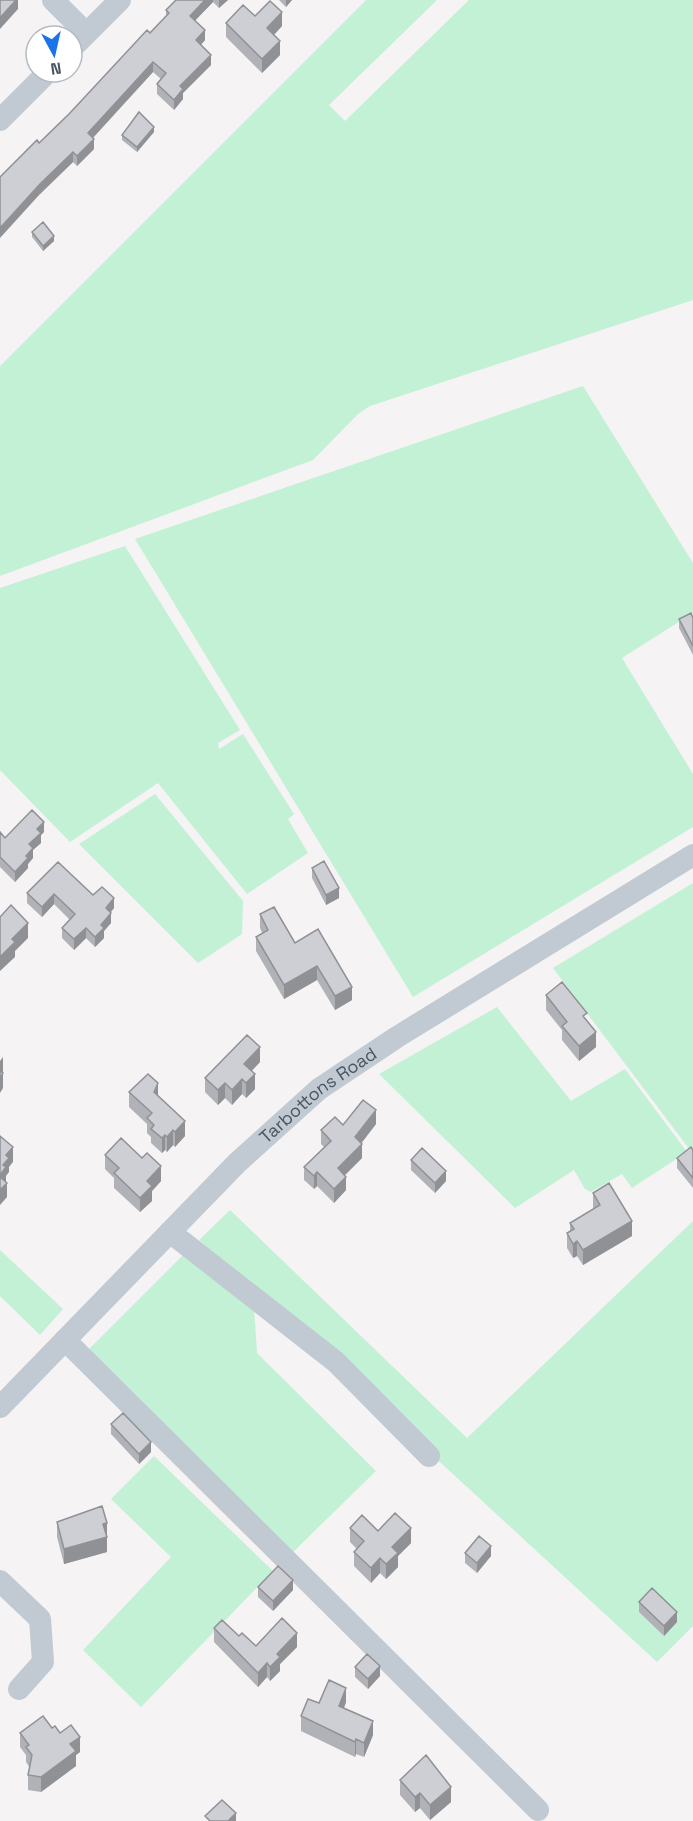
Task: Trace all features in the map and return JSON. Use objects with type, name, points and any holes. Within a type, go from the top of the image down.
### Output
[{"type":"street","points":[[53,0],[68,24]]},
{"type":"street","points":[[84,36],[120,0]]},
{"type":"street","points":[[0,120],[36,84]]},
{"type":"street","name":"Tarbottons Road","points":[[0,1407],[266,1135],[338,1075],[693,855]]},
{"type":"street","points":[[170,1232],[336,1362],[429,1456]]},
{"type":"street","points":[[65,1340],[538,1810]]},
{"type":"street","points":[[0,1581],[40,1619],[43,1662],[19,1689]]},
{"type":"green space","points":[[366,0],[437,0],[329,105],[345,121],[469,0],[693,0],[693,300],[370,406],[358,414],[313,460],[0,576],[0,366]]},
{"type":"green space","points":[[583,386],[693,563],[693,613],[622,658],[693,774],[693,827],[413,997],[135,539]]},
{"type":"green space","points":[[125,546],[240,730],[218,743],[219,749],[243,734],[294,814],[288,819],[308,853],[247,894],[158,783],[70,842],[0,770],[0,588]]},
{"type":"green space","points":[[155,794],[243,901],[242,934],[198,963],[79,844]]},
{"type":"green space","points":[[693,883],[693,1154],[553,968]]},
{"type":"green space","points":[[497,1007],[571,1101],[625,1069],[687,1152],[632,1188],[622,1174],[591,1192],[585,1189],[574,1170],[515,1208],[379,1074]]},
{"type":"green space","points":[[230,1210],[467,1438],[693,1221],[693,1626],[657,1662],[199,1240]]},
{"type":"green space","points":[[0,1250],[63,1309],[40,1335],[0,1296]]},
{"type":"green space","points":[[185,1253],[254,1306],[257,1353],[376,1471],[293,1552],[89,1349]]},
{"type":"green space","points":[[154,1456],[273,1571],[141,1707],[83,1650],[171,1557],[111,1499]]},
{"type":"building","points":[[0,0],[16,0],[0,18]]},
{"type":"building","points":[[176,0],[205,0],[190,16],[205,30],[196,40],[211,55],[180,86],[183,89],[174,100],[157,84],[166,73],[153,62],[88,133],[94,139],[77,156],[73,152],[0,228],[0,177],[37,140],[39,143],[69,114],[147,30],[150,33],[169,13],[166,10]]},
{"type":"building","points":[[270,1],[282,12],[267,28],[280,41],[262,59],[226,23],[243,5],[255,16]]},
{"type":"building","points":[[139,112],[154,127],[137,147],[122,135]]},
{"type":"building","points":[[43,222],[54,236],[43,246],[32,232]]},
{"type":"building","points":[[691,613],[693,618],[693,646],[679,619]]},
{"type":"building","points":[[32,810],[44,822],[37,829],[41,833],[29,844],[33,848],[26,856],[28,858],[15,872],[0,857],[0,832],[5,838]]},
{"type":"building","points":[[324,861],[339,888],[326,895],[312,868]]},
{"type":"building","points":[[58,862],[93,895],[102,887],[114,898],[106,908],[111,913],[101,925],[104,928],[95,937],[86,928],[74,939],[62,928],[75,914],[54,894],[42,907],[27,893]]},
{"type":"building","points":[[11,905],[28,923],[12,939],[15,942],[0,957],[0,917]]},
{"type":"building","points":[[274,907],[295,943],[318,929],[352,987],[335,996],[317,966],[284,985],[256,937],[268,930],[260,914]]},
{"type":"building","points":[[562,982],[587,1013],[583,1016],[596,1032],[579,1046],[562,1026],[567,1022],[546,995]]},
{"type":"building","points":[[247,1035],[260,1047],[244,1064],[255,1074],[246,1083],[242,1079],[232,1090],[225,1083],[218,1090],[205,1078]]},
{"type":"building","points":[[148,1074],[158,1083],[154,1092],[185,1121],[167,1137],[165,1135],[162,1138],[151,1129],[154,1125],[147,1118],[152,1113],[129,1092]]},
{"type":"building","points":[[363,1100],[376,1110],[355,1137],[362,1144],[338,1168],[346,1177],[334,1189],[317,1172],[314,1176],[304,1167],[331,1141],[321,1130],[335,1117],[343,1125]]},
{"type":"building","points":[[0,1136],[13,1147],[6,1155],[9,1158],[3,1165],[6,1167],[0,1175]]},
{"type":"building","points":[[121,1138],[142,1158],[147,1153],[161,1166],[147,1181],[152,1186],[140,1198],[114,1173],[119,1168],[105,1155]]},
{"type":"building","points":[[691,1147],[693,1150],[693,1178],[677,1158]]},
{"type":"building","points":[[422,1148],[446,1171],[435,1183],[411,1160]]},
{"type":"building","points":[[0,1177],[7,1183],[0,1190]]},
{"type":"building","points":[[609,1183],[632,1221],[583,1250],[577,1241],[573,1244],[567,1233],[574,1229],[570,1223],[600,1205],[593,1193]]},
{"type":"building","points":[[123,1413],[151,1442],[139,1454],[111,1424]]},
{"type":"building","points":[[102,1506],[107,1523],[103,1524],[107,1537],[64,1549],[57,1522]]},
{"type":"building","points":[[395,1513],[411,1528],[392,1547],[398,1553],[386,1564],[380,1558],[371,1568],[354,1552],[364,1541],[350,1528],[362,1515],[378,1531]]},
{"type":"building","points":[[479,1536],[491,1546],[477,1563],[465,1553]]},
{"type":"building","points":[[278,1566],[293,1580],[273,1601],[258,1587]]},
{"type":"building","points":[[652,1588],[677,1612],[664,1626],[639,1602]]},
{"type":"building","points":[[282,1618],[297,1633],[277,1654],[280,1657],[270,1667],[267,1663],[258,1673],[214,1628],[222,1620],[239,1636],[242,1633],[256,1646]]},
{"type":"building","points":[[367,1654],[380,1666],[368,1679],[355,1667]]},
{"type":"building","points":[[329,1680],[346,1688],[339,1706],[373,1721],[364,1743],[356,1739],[355,1742],[301,1716],[308,1699],[319,1703]]},
{"type":"building","points":[[43,1716],[52,1728],[55,1726],[60,1733],[71,1725],[80,1737],[70,1744],[76,1751],[41,1777],[28,1775],[32,1755],[26,1747],[29,1745],[20,1733]]},
{"type":"building","points":[[426,1755],[451,1787],[430,1805],[420,1793],[415,1797],[400,1780]]},
{"type":"building","points":[[222,1800],[236,1813],[228,1821],[210,1821],[205,1816]]}]
